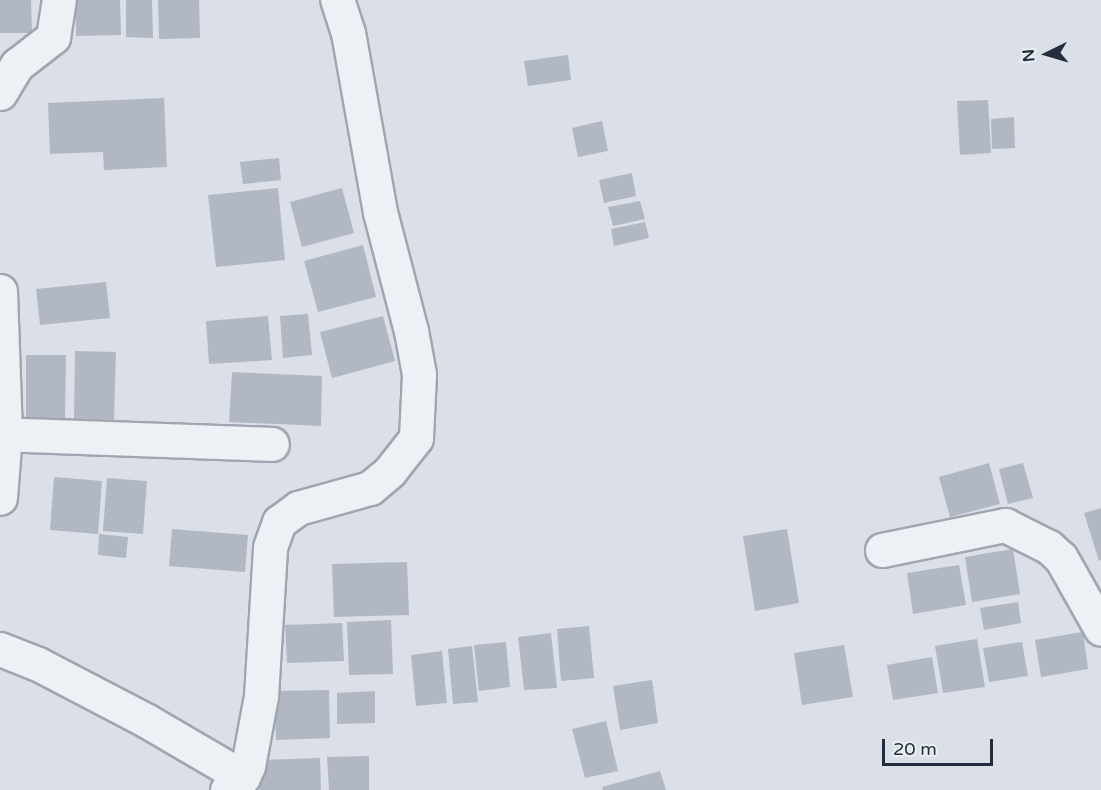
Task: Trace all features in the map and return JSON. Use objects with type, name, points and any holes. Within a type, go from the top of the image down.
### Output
[{"type":"street","points":[[0,93],[17,65],[53,37],[59,0]]},
{"type":"street","points":[[0,649],[38,664],[147,721],[235,783],[261,696],[270,547],[279,522],[298,508],[370,488],[390,471],[416,438],[419,374],[411,331],[380,212],[352,56],[337,0]]},
{"type":"street","points":[[0,291],[2,434],[0,498]]},
{"type":"street","points":[[2,434],[273,444]]},
{"type":"street","points":[[882,550],[1005,525],[1050,547],[1061,558],[1101,628]]},
{"type":"building","points":[[0,0],[31,0],[32,33],[0,33]]},
{"type":"building","points":[[76,0],[120,0],[121,35],[76,36]]},
{"type":"building","points":[[126,0],[152,0],[153,38],[126,37]]},
{"type":"building","points":[[158,0],[199,0],[200,38],[159,39]]},
{"type":"building","points":[[568,55],[571,80],[528,86],[524,61]]},
{"type":"building","points":[[164,98],[167,167],[104,170],[103,152],[50,154],[48,103]]},
{"type":"building","points":[[988,100],[991,153],[960,155],[957,101]]},
{"type":"building","points":[[1014,117],[1015,148],[992,149],[991,119]]},
{"type":"building","points":[[602,121],[608,151],[578,157],[572,128]]},
{"type":"building","points":[[279,158],[281,180],[243,184],[240,162]]},
{"type":"building","points":[[632,173],[636,196],[604,203],[599,180]]},
{"type":"building","points":[[278,188],[285,260],[216,267],[208,195]]},
{"type":"building","points":[[342,188],[354,233],[302,247],[290,202]]},
{"type":"building","points":[[640,201],[645,219],[613,226],[608,207]]},
{"type":"building","points":[[645,222],[649,238],[614,246],[611,229]]},
{"type":"building","points":[[363,245],[376,297],[318,312],[304,261]]},
{"type":"building","points":[[106,282],[110,318],[40,325],[36,289]]},
{"type":"building","points":[[308,314],[312,355],[283,358],[280,316]]},
{"type":"building","points":[[268,316],[272,360],[209,364],[206,321]]},
{"type":"building","points":[[383,316],[395,361],[332,378],[320,332]]},
{"type":"building","points":[[75,351],[116,352],[114,420],[74,419]]},
{"type":"building","points":[[26,355],[66,355],[65,420],[26,419]]},
{"type":"building","points":[[232,372],[322,376],[321,426],[229,422]]},
{"type":"building","points":[[989,463],[1000,504],[950,517],[939,477]]},
{"type":"building","points":[[1023,463],[1033,498],[1008,504],[999,469]]},
{"type":"building","points":[[54,477],[102,481],[98,534],[50,530]]},
{"type":"building","points":[[107,478],[147,481],[143,534],[103,531]]},
{"type":"building","points":[[1101,508],[1101,560],[1099,561],[1084,513]]},
{"type":"building","points":[[172,529],[248,535],[245,572],[169,566]]},
{"type":"building","points":[[787,529],[799,603],[755,611],[743,536]]},
{"type":"building","points":[[99,534],[128,537],[126,558],[98,555]]},
{"type":"building","points":[[1013,549],[1020,594],[972,602],[965,557]]},
{"type":"building","points":[[407,562],[409,615],[334,617],[332,564]]},
{"type":"building","points":[[959,565],[966,605],[913,614],[907,573]]},
{"type":"building","points":[[1018,602],[1021,623],[984,630],[980,608]]},
{"type":"building","points":[[391,620],[393,674],[349,675],[347,622]]},
{"type":"building","points":[[342,623],[344,661],[287,663],[285,625]]},
{"type":"building","points":[[589,626],[594,678],[561,681],[557,629]]},
{"type":"building","points":[[1083,632],[1088,669],[1041,677],[1035,640]]},
{"type":"building","points":[[551,633],[557,688],[524,690],[518,637]]},
{"type":"building","points":[[977,639],[985,687],[943,693],[935,646]]},
{"type":"building","points":[[506,642],[510,687],[479,691],[474,645]]},
{"type":"building","points":[[1022,642],[1028,676],[989,682],[983,648]]},
{"type":"building","points":[[844,645],[853,697],[802,705],[794,653]]},
{"type":"building","points":[[472,646],[478,702],[453,704],[448,649]]},
{"type":"building","points":[[442,651],[447,703],[416,706],[411,655]]},
{"type":"building","points":[[932,657],[938,693],[893,700],[887,665]]},
{"type":"building","points":[[652,680],[658,723],[620,730],[613,686]]},
{"type":"building","points":[[329,690],[330,738],[276,740],[274,691]]},
{"type":"building","points":[[375,691],[375,723],[337,724],[337,693]]},
{"type":"building","points":[[606,721],[618,771],[585,778],[572,729]]},
{"type":"building","points":[[369,756],[369,790],[329,790],[327,757]]},
{"type":"building","points":[[320,758],[321,790],[260,790],[260,760]]},
{"type":"building","points":[[660,771],[666,790],[603,790],[602,787]]}]
